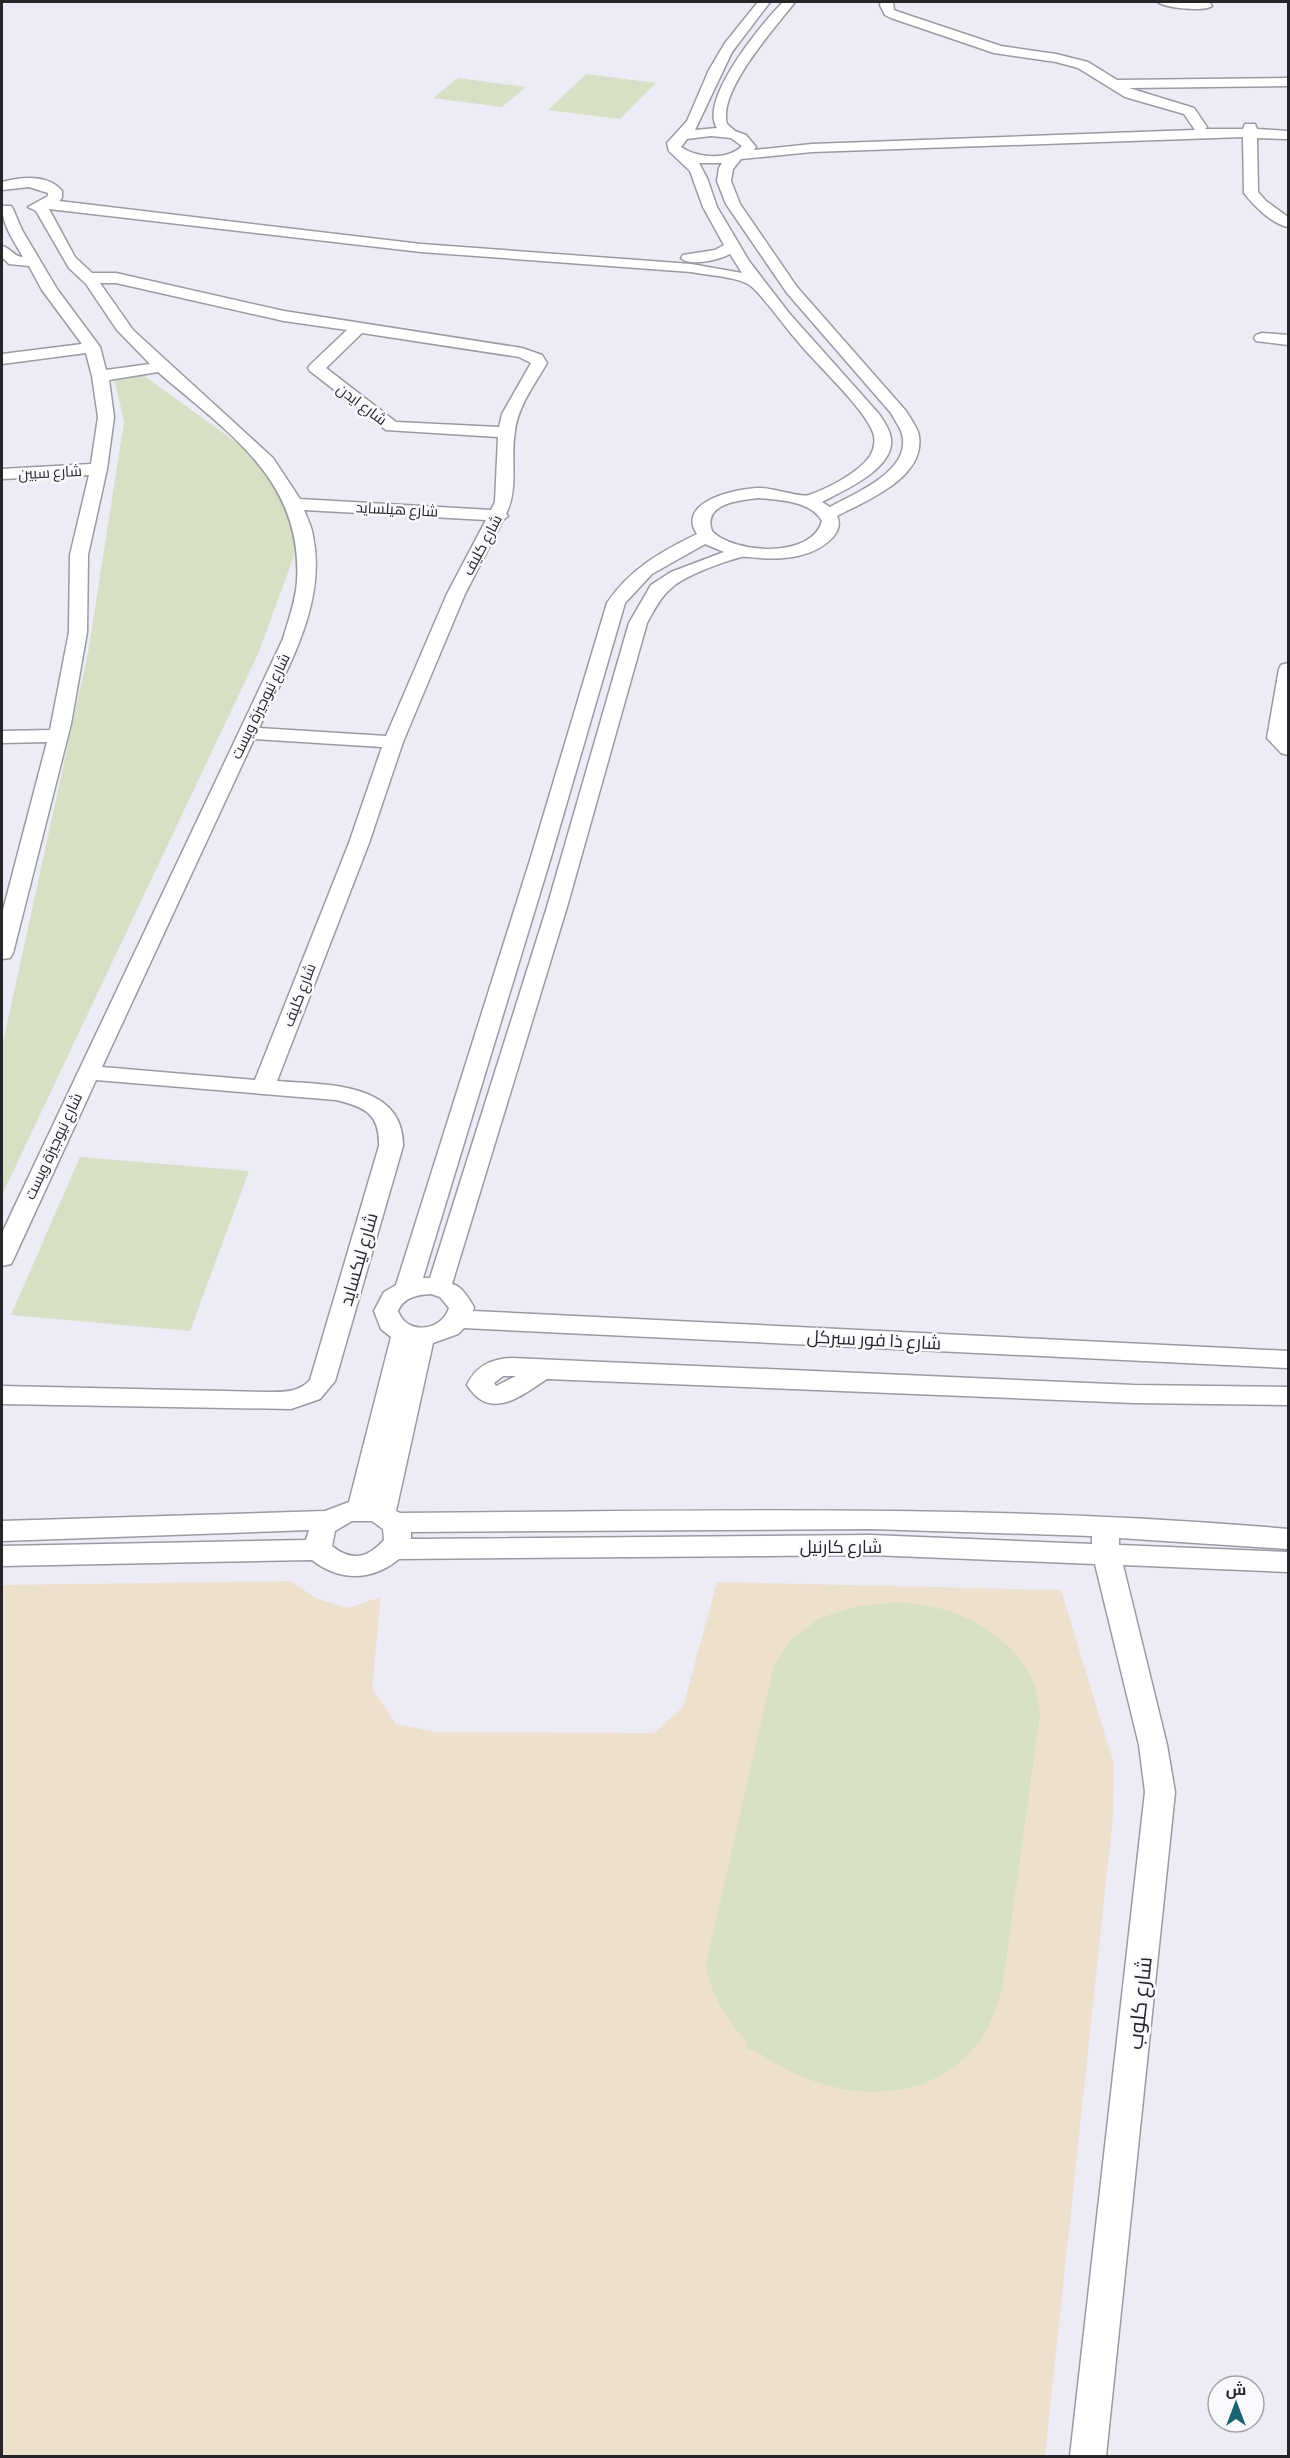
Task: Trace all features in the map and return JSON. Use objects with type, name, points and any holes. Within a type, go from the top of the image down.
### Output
[{"type":"street","points":[[764,2],[733,41],[718,67],[693,125],[674,143],[674,148],[693,162],[699,172],[710,207],[757,282],[873,417],[883,436],[881,454],[866,471],[809,502]]},
{"type":"street","points":[[788,2],[764,28],[727,93],[718,116],[720,125],[749,147],[726,168],[724,181],[733,204],[792,290],[898,411],[911,435],[908,459],[888,482],[827,515]]},
{"type":"street","points":[[887,2],[889,12],[895,15],[999,50],[1083,65],[1139,98],[1189,111],[1200,127]]},
{"type":"street","points":[[1164,2],[1206,6]]},
{"type":"street","points":[[1114,84],[1288,82]]},
{"type":"street","points":[[1149,133],[1200,127],[1288,135]]},
{"type":"street","points":[[1250,130],[1251,193],[1261,204],[1288,223]]},
{"type":"street","points":[[681,153],[712,160],[811,146],[1288,130]]},
{"type":"street","points":[[683,136],[705,132],[811,146]]},
{"type":"street","points":[[4,184],[41,184],[52,188],[47,201]]},
{"type":"street","points":[[2,953],[58,736],[78,632],[79,555],[99,469],[106,417],[100,376],[92,347],[46,284],[33,261],[12,237],[4,209],[47,201],[421,248],[692,263],[757,282]]},
{"type":"street","name":"شارع نيوجيزة ويست","points":[[2,1258],[9,1223],[87,1073],[292,639],[302,612],[309,560],[305,535],[295,504],[273,467],[255,447],[162,367],[82,283],[52,225],[47,201]]},
{"type":"street","points":[[12,237],[52,225]]},
{"type":"street","points":[[692,263],[719,254],[733,246]]},
{"type":"street","points":[[2,250],[14,261],[33,261]]},
{"type":"street","points":[[46,284],[61,273],[82,283]]},
{"type":"street","name":"شارع كليف","points":[[82,283],[116,278],[225,304],[358,328],[522,353],[536,358],[539,367],[516,399],[510,414],[506,432],[506,487],[499,516],[487,533],[456,594],[393,742],[359,843],[263,1087]]},
{"type":"street","points":[[46,284],[82,283]]},
{"type":"street","name":"شارع ايدن","points":[[358,328],[316,368],[385,423],[403,429],[506,432]]},
{"type":"street","points":[[806,340],[832,336]]},
{"type":"street","points":[[1262,338],[1288,340]]},
{"type":"street","points":[[2,359],[92,347]]},
{"type":"street","points":[[100,376],[162,367]]},
{"type":"street","name":"شارع سبين","points":[[2,474],[99,469]]},
{"type":"street","points":[[759,493],[780,494],[809,502],[827,515],[830,529],[824,538],[813,545],[780,553],[742,551],[726,547],[707,536],[700,527],[701,517],[708,508],[721,500],[759,493]]},
{"type":"street","name":"شارع هيلسايد","points":[[295,504],[499,516]]},
{"type":"street","points":[[406,1289],[541,857],[616,603],[629,583],[649,565],[707,536]]},
{"type":"street","points":[[439,1287],[557,907],[638,623],[657,589],[677,576],[742,551]]},
{"type":"street","points":[[1288,669],[1277,738],[1288,748]]},
{"type":"street","points":[[246,733],[393,742]]},
{"type":"street","points":[[2,737],[58,736]]},
{"type":"street","name":"شارع ليكسايد","points":[[2,1395],[266,1401],[302,1399],[316,1391],[322,1381],[391,1146],[393,1131],[388,1118],[375,1106],[357,1098],[336,1093],[87,1073]]},
{"type":"street","points":[[423,1286],[439,1287],[448,1291],[462,1307],[459,1319],[444,1331],[413,1334],[390,1323],[386,1311],[392,1298],[406,1289],[423,1286]]},
{"type":"street","name":"شارع ذا فور سيركل","points":[[459,1319],[1288,1360]]},
{"type":"street","points":[[2,1556],[318,1550],[333,1562],[348,1567],[364,1567],[380,1562],[382,1524],[413,1334]]},
{"type":"street","points":[[542,1370],[1134,1394],[1288,1396]]},
{"type":"street","points":[[2,1531],[330,1520],[344,1513],[382,1524]]},
{"type":"street","points":[[318,1550],[319,1535],[330,1520]]},
{"type":"street","name":"شارع كارنيل","points":[[382,1524],[871,1532],[1105,1540],[1288,1539]]},
{"type":"street","name":"شارع كارنيل","points":[[1105,1540],[1288,1562]]},
{"type":"street","name":"شارع كلوب","points":[[1088,2457],[1160,1792],[1153,1745],[1105,1540]]},
{"type":"shaded area","points":[[290,1581],[318,1599],[348,1608],[381,1597],[372,1688],[396,1724],[437,1732],[654,1733],[683,1707],[717,1582],[1061,1590],[1114,1764],[1113,1816],[1045,2456],[2,2456],[2,1585]]},
{"type":"green space","points":[[586,74],[656,83],[620,119],[548,110]]},
{"type":"green space","points":[[458,78],[526,87],[502,107],[433,98]]},
{"type":"green space","points":[[143,375],[284,477],[297,548],[258,654],[2,1195],[2,1047],[88,653],[124,422],[115,381]]},
{"type":"green space","points":[[80,1157],[249,1171],[190,1331],[11,1315]]},
{"type":"green space","points":[[900,1602],[955,1613],[982,1627],[1008,1646],[1027,1669],[1036,1689],[1040,1713],[1002,1990],[989,2026],[978,2044],[955,2066],[928,2081],[900,2090],[870,2092],[840,2088],[810,2080],[781,2067],[755,2050],[747,2049],[748,2044],[727,2016],[711,1986],[706,1964],[774,1665],[790,1640],[820,1618],[858,1606]]}]
